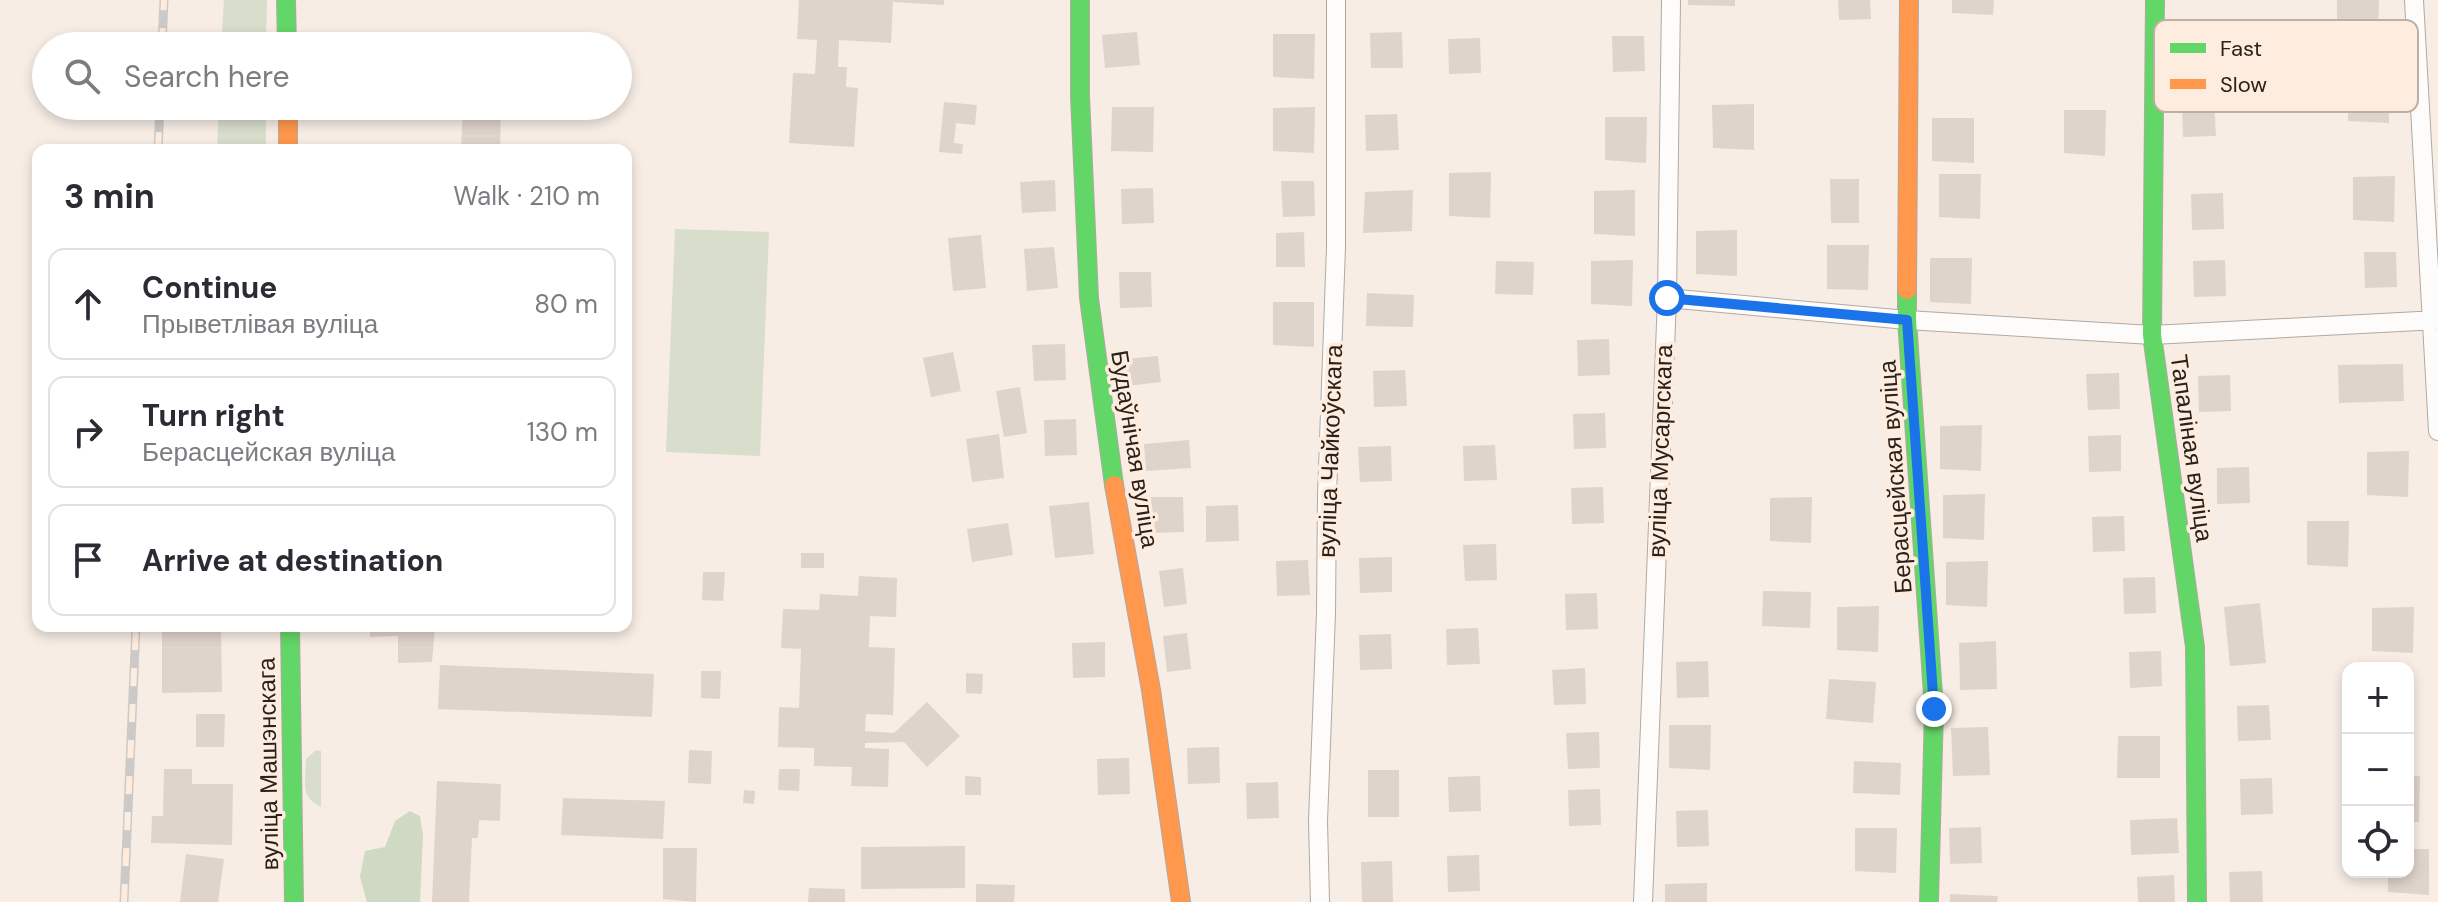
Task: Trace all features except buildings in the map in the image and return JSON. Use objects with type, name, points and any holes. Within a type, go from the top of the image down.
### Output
[{"type":"street","points":[[286,0],[287,32]]},
{"type":"street","name":"Будаўнічая вуліца","points":[[1080,0],[1080,96],[1089,298],[1114,482],[1151,690],[1181,902]]},
{"type":"street","name":"вуліца Чайкоўскага","points":[[1320,902],[1318,821],[1336,247],[1336,0]]},
{"type":"street","name":"вуліца Мусаргскага","points":[[1643,902],[1667,298],[1671,0]]},
{"type":"street","name":"Берасцейская вуліца","points":[[1909,0],[1907,320],[1934,709],[1929,902]]},
{"type":"street","name":"Тапаліная вуліца","points":[[2155,0],[2155,20]]},
{"type":"street","points":[[2414,0],[2415,20]]},
{"type":"street","points":[[2418,61],[2435,320],[2438,431]]},
{"type":"street","name":"Тапаліная вуліца","points":[[2154,112],[2152,335],[2195,647],[2197,902]]},
{"type":"street","points":[[288,120],[288,144]]},
{"type":"street","points":[[1667,298],[1907,320],[2152,335],[2435,320]]},
{"type":"street","name":"вуліца Машэнскага","points":[[290,632],[294,902]]},
{"type":"green space","points":[[224,0],[267,0],[266,32],[222,32]]},
{"type":"green space","points":[[218,120],[266,120],[266,144],[217,144]]},
{"type":"green space","points":[[675,229],[769,232],[760,456],[666,452]]},
{"type":"green space","points":[[316,750],[321,751],[321,807],[309,798],[305,787],[306,759]]},
{"type":"green space","points":[[410,811],[420,816],[423,835],[420,902],[367,902],[360,877],[365,851],[385,847],[395,821]]},
{"type":"railway","points":[[163,32],[164,0]]},
{"type":"railway","points":[[158,144],[159,120]]},
{"type":"railway","points":[[124,902],[136,632]]},
{"type":"traffic: fast","points":[[286,0],[287,32]]},
{"type":"traffic: fast","points":[[1080,0],[1080,96],[1089,298],[1114,485]]},
{"type":"traffic: fast","points":[[2155,0],[2155,20]]},
{"type":"traffic: fast","points":[[2154,112],[2152,335],[2195,647],[2197,902]]},
{"type":"traffic: fast","points":[[1907,290],[1934,709],[1929,902]]},
{"type":"traffic: fast","points":[[290,632],[294,902]]},
{"type":"traffic: slow","points":[[1907,290],[1909,0]]},
{"type":"traffic: slow","points":[[288,120],[288,144]]},
{"type":"traffic: slow","points":[[1114,485],[1151,690],[1181,902]]},
{"type":"route","points":[[1667,298],[1907,320],[1934,709]]}]
